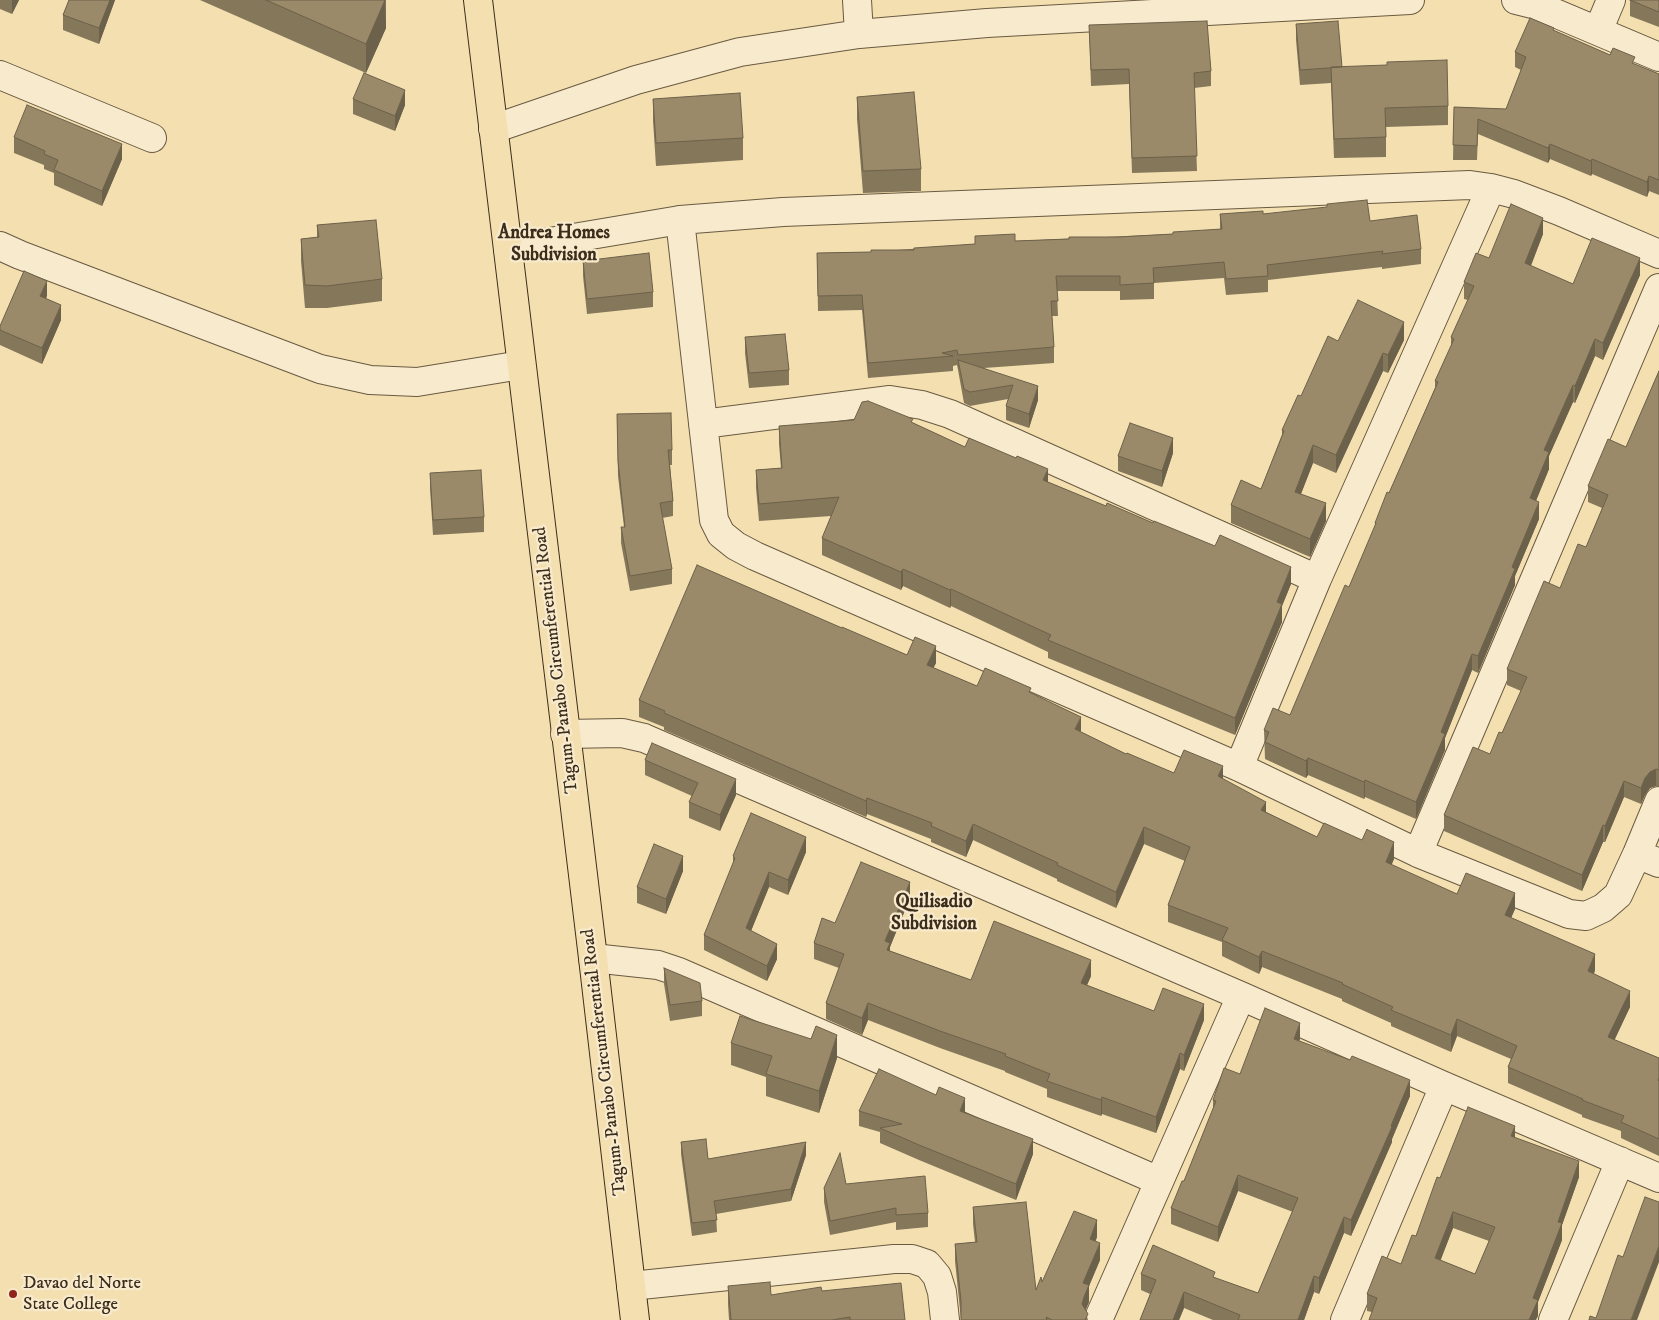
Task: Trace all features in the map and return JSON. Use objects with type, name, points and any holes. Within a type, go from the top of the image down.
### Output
[{"type":"main road","name":"Tagum-Panabo Circumferential Road","points":[[478,0],[635,1320]]},
{"type":"street","points":[[857,0],[859,34]]},
{"type":"street","points":[[494,129],[636,80],[740,52],[859,34],[987,11],[1410,0]]},
{"type":"street","points":[[1516,0],[1536,5],[1659,57]]},
{"type":"street","points":[[1598,31],[1611,0]]},
{"type":"street","points":[[0,75],[152,138]]},
{"type":"street","points":[[508,249],[680,220],[783,212],[1470,185],[1514,194],[1659,254]]},
{"type":"street","points":[[1239,767],[1318,580],[1492,188]]},
{"type":"street","points":[[680,220],[714,520],[721,534],[736,546],[755,556],[1239,767],[1418,853],[1569,914],[1586,916],[1603,908],[1618,895],[1648,859],[1659,801]]},
{"type":"street","points":[[0,246],[320,369],[370,380],[417,382],[521,365]]},
{"type":"street","points":[[1418,853],[1659,288]]},
{"type":"street","points":[[702,424],[890,400],[922,405],[950,414],[1318,580]]},
{"type":"street","points":[[565,734],[622,733],[644,738],[1659,1178]]},
{"type":"street","points":[[593,958],[658,965],[679,972],[1159,1181]]},
{"type":"street","points":[[1098,1320],[1242,996]]},
{"type":"street","points":[[1345,1320],[1444,1086]]},
{"type":"street","points":[[1553,1320],[1620,1161]]},
{"type":"street","points":[[631,1286],[912,1258],[927,1264],[937,1276],[942,1292],[945,1320]]},
{"type":"building","points":[[69,0],[110,0],[99,28],[63,15]]},
{"type":"building","points":[[266,0],[385,0],[366,44]]},
{"type":"building","points":[[1630,0],[1659,0],[1659,12]]},
{"type":"building","points":[[1530,18],[1610,55],[1613,48],[1635,57],[1632,63],[1659,74],[1659,180],[1649,176],[1647,182],[1550,144],[1548,148],[1478,119],[1477,146],[1453,145],[1454,107],[1506,109],[1526,57],[1515,52]]},
{"type":"building","points":[[1207,21],[1211,71],[1194,73],[1197,156],[1132,158],[1129,69],[1091,70],[1089,25]]},
{"type":"building","points":[[1338,21],[1342,67],[1300,70],[1296,24]]},
{"type":"building","points":[[1447,60],[1448,106],[1385,108],[1386,137],[1334,139],[1331,67],[1387,65],[1387,62]]},
{"type":"building","points":[[364,73],[405,90],[395,116],[353,99]]},
{"type":"building","points":[[914,92],[921,169],[863,171],[857,97]]},
{"type":"building","points":[[740,93],[743,138],[656,143],[653,99]]},
{"type":"building","points":[[27,105],[122,144],[102,191],[54,170],[58,160],[44,154],[45,151],[14,137]]},
{"type":"building","points":[[1367,200],[1370,221],[1417,215],[1421,249],[1382,254],[1383,251],[1267,265],[1268,276],[1226,279],[1224,262],[1153,268],[1154,283],[1120,285],[1120,276],[1056,276],[1058,301],[1051,301],[1054,347],[958,355],[957,350],[942,353],[953,356],[868,363],[862,295],[818,296],[817,253],[914,250],[914,248],[975,244],[975,236],[1015,234],[1015,241],[1069,239],[1069,237],[1173,234],[1173,232],[1222,229],[1220,214],[1263,211],[1263,214],[1327,207],[1327,204]]},
{"type":"building","points":[[1511,204],[1543,218],[1525,263],[1573,284],[1592,238],[1640,258],[1603,343],[1595,339],[1544,450],[1549,452],[1530,498],[1539,502],[1512,567],[1515,569],[1478,656],[1472,654],[1441,732],[1445,734],[1416,802],[1308,758],[1306,761],[1265,742],[1269,732],[1264,730],[1273,708],[1290,715],[1345,585],[1349,587],[1387,492],[1389,493],[1438,382],[1435,381],[1454,339],[1451,337],[1474,286],[1464,282],[1476,253],[1489,258]]},
{"type":"building","points":[[376,220],[382,279],[327,286],[305,285],[301,239],[319,237],[317,225]]},
{"type":"building","points":[[649,253],[653,292],[587,299],[583,261]]},
{"type":"building","points":[[24,271],[47,281],[40,296],[61,305],[42,348],[0,330],[0,326]]},
{"type":"building","points":[[1358,300],[1404,322],[1388,355],[1383,353],[1336,455],[1313,445],[1295,492],[1326,503],[1310,539],[1231,505],[1241,480],[1261,489],[1284,431],[1282,430],[1298,395],[1301,396],[1328,336],[1338,341]]},
{"type":"building","points":[[785,334],[789,370],[749,373],[745,337]]},
{"type":"building","points":[[958,360],[1038,386],[1029,414],[1006,406],[1013,385],[970,392],[964,389]]},
{"type":"building","points":[[1659,371],[1659,770],[1656,769],[1650,772],[1641,788],[1624,781],[1582,875],[1444,815],[1473,747],[1490,754],[1499,732],[1502,733],[1527,677],[1507,669],[1544,581],[1560,588],[1578,544],[1586,547],[1608,495],[1588,486],[1608,439],[1626,447]]},
{"type":"building","points":[[868,401],[913,419],[911,422],[965,447],[969,438],[1048,469],[1043,480],[1106,506],[1107,503],[1153,523],[1154,521],[1215,546],[1220,535],[1291,567],[1277,602],[1282,604],[1235,718],[1048,640],[1051,635],[951,589],[903,569],[901,572],[822,538],[839,497],[759,504],[756,470],[782,468],[779,426],[854,420],[862,402]]},
{"type":"building","points":[[671,413],[672,450],[668,450],[673,501],[660,503],[672,569],[630,576],[621,527],[625,527],[618,461],[617,414]]},
{"type":"building","points":[[1130,423],[1173,438],[1162,471],[1118,456]]},
{"type":"building","points":[[481,470],[484,517],[433,520],[430,473]]},
{"type":"building","points":[[697,565],[907,655],[915,637],[936,646],[927,665],[977,686],[985,668],[1031,688],[1029,692],[1081,717],[1075,729],[1126,754],[1174,773],[1184,750],[1223,766],[1218,776],[1266,802],[1261,810],[1317,837],[1324,823],[1362,840],[1367,829],[1394,842],[1386,862],[1457,894],[1466,873],[1515,893],[1505,915],[1595,954],[1588,971],[1630,991],[1608,1037],[1659,1058],[1659,1139],[1621,1122],[1624,1116],[1582,1100],[1508,1067],[1517,1046],[1457,1019],[1451,1035],[1391,1010],[1393,1007],[1343,983],[1262,951],[1259,957],[1222,940],[1228,928],[1168,905],[1190,847],[1144,827],[1116,892],[973,824],[966,841],[931,826],[932,823],[867,798],[866,801],[664,713],[665,711],[639,700]]},
{"type":"building","points":[[652,743],[736,779],[720,815],[689,802],[698,783],[645,760]]},
{"type":"building","points":[[751,813],[806,837],[788,880],[769,872],[746,928],[777,944],[767,966],[704,935]]},
{"type":"building","points":[[654,844],[683,856],[666,899],[637,887]]},
{"type":"building","points":[[861,862],[910,882],[885,941],[890,943],[887,950],[971,980],[994,921],[1091,960],[1081,983],[1154,1011],[1163,988],[1204,1004],[1184,1055],[1180,1053],[1156,1117],[1102,1097],[1101,1100],[1047,1081],[1050,1074],[1005,1056],[1006,1054],[868,1003],[862,1018],[826,1003],[844,954],[814,943],[822,918],[835,923]]},
{"type":"building","points":[[664,968],[700,983],[702,1001],[670,1005]]},
{"type":"building","points":[[1265,1008],[1300,1023],[1294,1039],[1350,1060],[1352,1056],[1410,1080],[1392,1127],[1351,1220],[1344,1217],[1319,1278],[1314,1276],[1298,1320],[1238,1320],[1240,1315],[1184,1292],[1173,1320],[1140,1320],[1156,1280],[1141,1274],[1153,1245],[1215,1272],[1213,1277],[1258,1293],[1298,1198],[1238,1175],[1218,1227],[1171,1208],[1182,1181],[1184,1181],[1216,1101],[1213,1100],[1224,1068],[1240,1074]]},
{"type":"building","points":[[740,1016],[811,1039],[816,1026],[837,1035],[819,1091],[766,1074],[772,1056],[731,1043]]},
{"type":"building","points":[[879,1069],[936,1095],[939,1087],[965,1098],[960,1111],[1033,1139],[1016,1184],[880,1128],[902,1124],[859,1111]]},
{"type":"building","points":[[1468,1107],[1515,1126],[1511,1136],[1579,1161],[1558,1222],[1562,1223],[1533,1298],[1538,1300],[1529,1320],[1369,1320],[1377,1298],[1367,1294],[1382,1256],[1401,1264],[1412,1235],[1416,1236],[1437,1177],[1440,1178]],"holes":[[[1453,1212],[1495,1227],[1475,1274],[1435,1258]]]},
{"type":"building","points":[[706,1139],[708,1159],[806,1142],[791,1189],[714,1201],[717,1220],[692,1223],[681,1142]]},
{"type":"building","points":[[840,1153],[846,1184],[925,1176],[928,1213],[896,1215],[896,1208],[830,1221],[824,1188]]},
{"type":"building","points":[[1645,1197],[1659,1202],[1659,1246],[1631,1320],[1589,1320],[1590,1316],[1596,1318],[1618,1255],[1623,1257]]},
{"type":"building","points":[[1026,1202],[1036,1290],[1041,1277],[1042,1282],[1074,1211],[1097,1220],[1090,1239],[1100,1243],[1083,1283],[1089,1285],[1082,1304],[1088,1314],[1085,1320],[1052,1320],[1046,1317],[1047,1320],[961,1320],[955,1244],[977,1242],[973,1207]]},
{"type":"building","points":[[770,1282],[771,1295],[821,1287],[822,1291],[901,1283],[905,1320],[850,1320],[850,1317],[832,1320],[731,1320],[728,1286]]},
{"type":"place","name":"Davao del Norte State College","points":[[13,1294]]},
{"type":"district","name":"Andrea Homes Subdivision","points":[[554,245]]},
{"type":"district","name":"Quilisadio Subdivision","points":[[934,914]]}]
